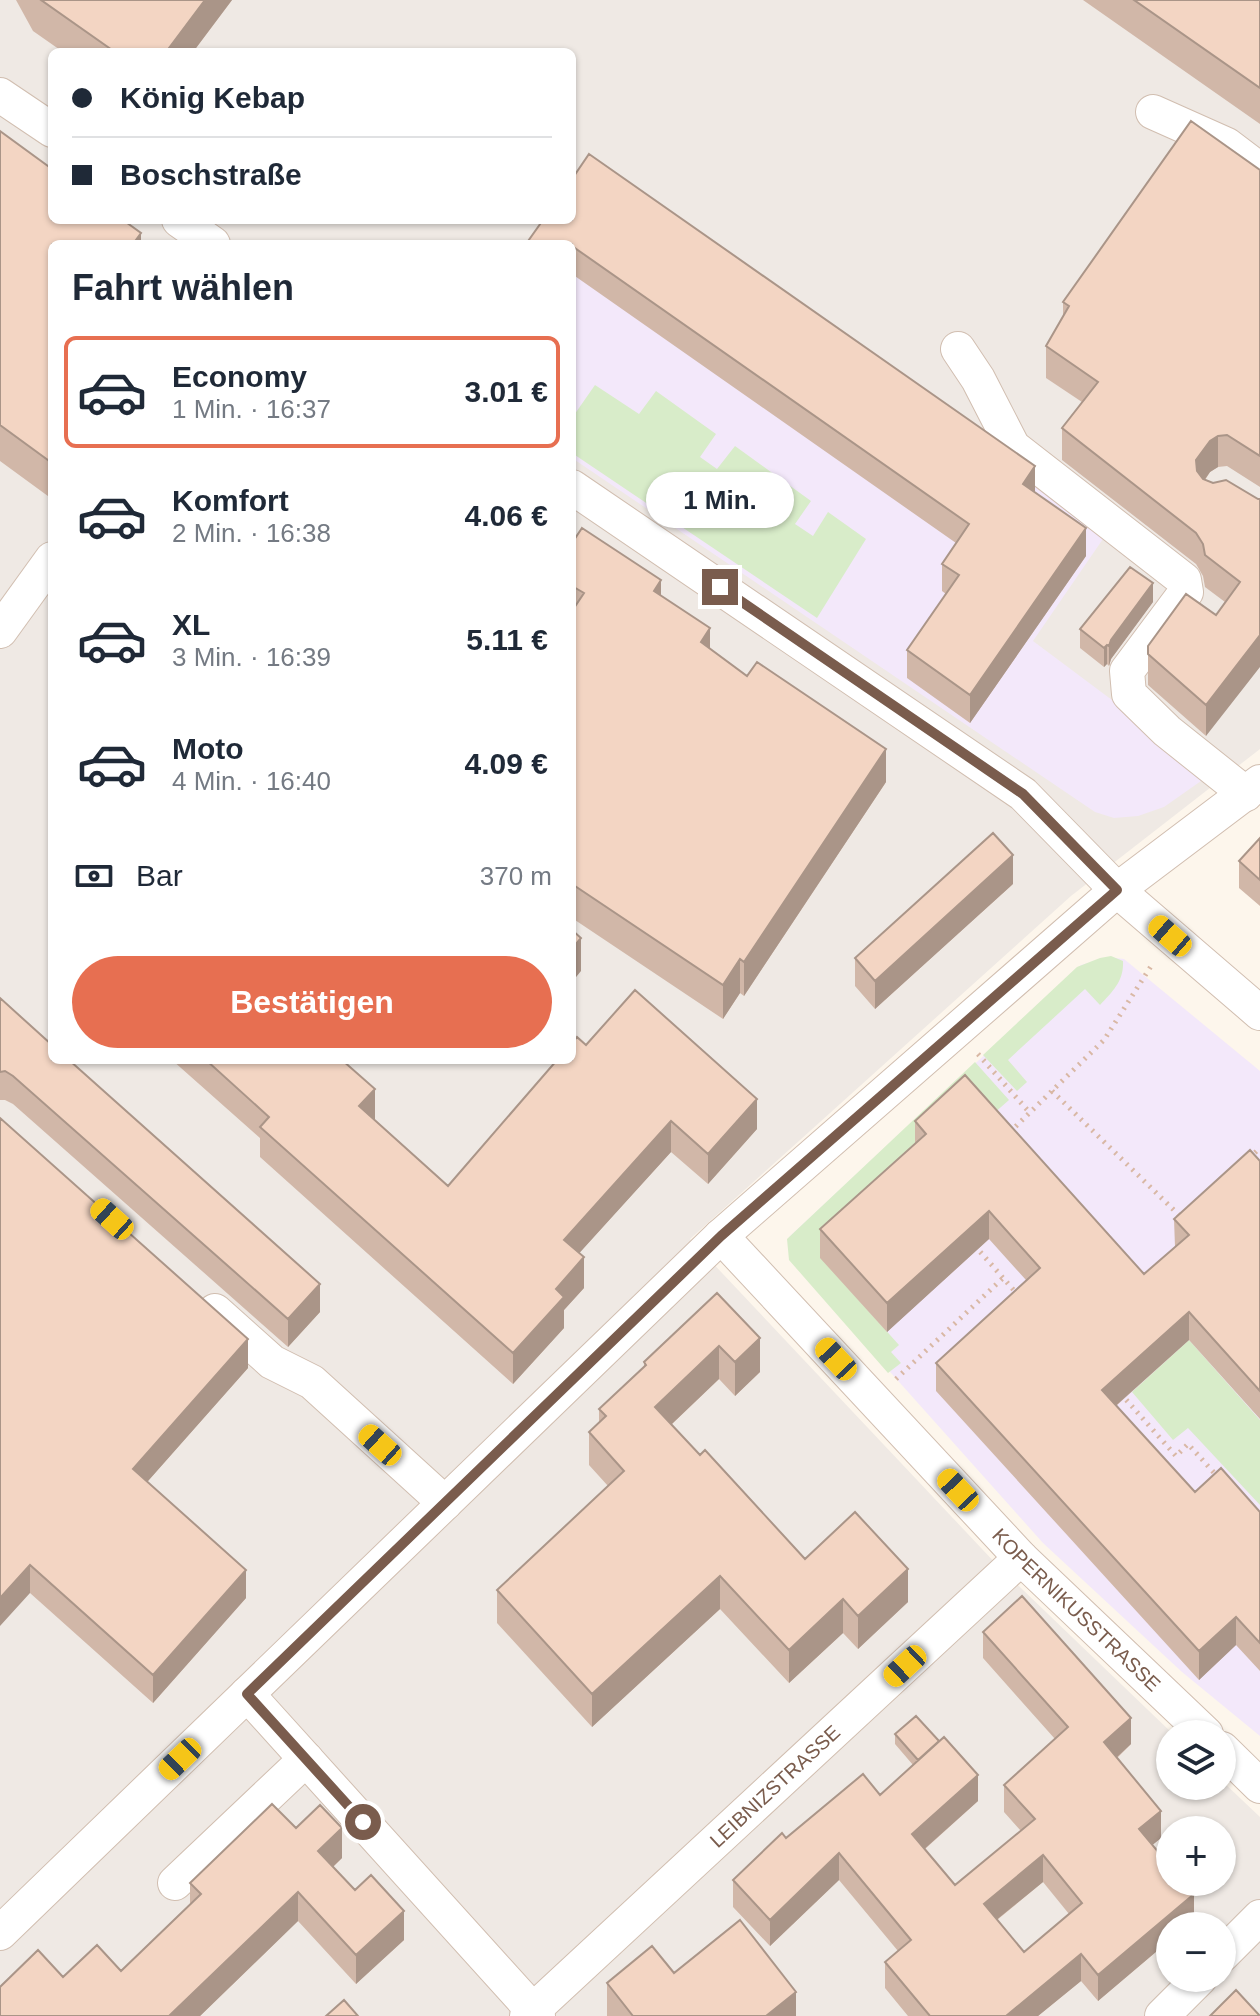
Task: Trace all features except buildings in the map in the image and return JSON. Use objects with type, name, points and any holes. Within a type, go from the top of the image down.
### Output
[{"type":"street","points":[[0,95],[48,127]]},
{"type":"street","points":[[1153,112],[1227,145],[1260,170]]},
{"type":"street","points":[[185,224],[207,240]]},
{"type":"street","points":[[0,1933],[721,1236],[1117,890],[1253,788],[1167,731],[1129,694],[1127,671],[1186,592],[1184,580],[1162,558],[1013,447],[978,379],[958,349]]},
{"type":"street","points":[[576,490],[1023,794],[1117,890],[1260,1013]]},
{"type":"street","points":[[0,631],[48,565]]},
{"type":"street","name":"KOPERNIKUSSTRASSE","points":[[721,1236],[1021,1558],[1191,1720]]},
{"type":"street","points":[[187,1287],[272,1362],[312,1382],[445,1503]]},
{"type":"street","name":"LEIBNIZSTRASSE","points":[[533,2014],[1021,1558]]},
{"type":"street","points":[[247,1694],[533,2014]]},
{"type":"street","points":[[175,1883],[306,1759]]},
{"type":"street","points":[[1236,1763],[1260,1786]]},
{"type":"street","points":[[1236,1941],[1260,1917]]},
{"type":"street","points":[[1162,2016],[1186,1992]]},
{"type":"path","points":[[1008,1135],[1104,1040],[1170,936]]},
{"type":"path","points":[[957,1031],[1030,1113]]},
{"type":"path","points":[[1052,1091],[1192,1227]]},
{"type":"path","points":[[1244,1162],[1260,1148]]},
{"type":"path","points":[[1182,1217],[1192,1208]]},
{"type":"path","points":[[965,1235],[1022,1300]]},
{"type":"path","points":[[874,1400],[1003,1278]]},
{"type":"path","points":[[1118,1390],[1176,1456],[1188,1444],[1219,1479]]},
{"type":"shaded area","points":[[0,0],[1260,0],[1260,749],[1071,896],[690,1239],[999,1567],[1158,1720],[1156,1720],[1156,1800],[1236,1800],[1236,1794],[1260,1817],[1260,2016],[0,2016]]},
{"type":"shaded area","points":[[595,168],[1105,536],[1033,641],[1211,774],[1164,807],[1138,816],[1114,818],[1095,812],[576,461],[576,240],[547,240],[567,224],[576,224],[576,211]]},
{"type":"shaded area","points":[[1108,957],[1124,959],[1260,1071],[1260,1736],[1182,1672],[1043,1543],[791,1261],[789,1237],[1081,965]]},
{"type":"green space","points":[[595,385],[639,414],[656,391],[716,434],[700,457],[717,469],[735,446],[811,501],[795,524],[813,536],[828,512],[866,539],[817,618],[576,456],[576,412]]},
{"type":"green space","points":[[1111,956],[1123,961],[1122,974],[1100,1005],[1085,989],[1008,1060],[1027,1082],[1017,1091],[983,1055],[1077,967]]},
{"type":"green space","points":[[975,1062],[1009,1100],[900,1185],[820,1257],[899,1345],[891,1352],[901,1363],[888,1373],[789,1260],[787,1239]]},
{"type":"green space","points":[[1189,1340],[1260,1420],[1260,1505],[1188,1428],[1173,1440],[1132,1392]]},
{"type":"route","points":[[363,1822],[247,1694],[721,1236],[1117,890],[1023,794],[720,587]]}]
